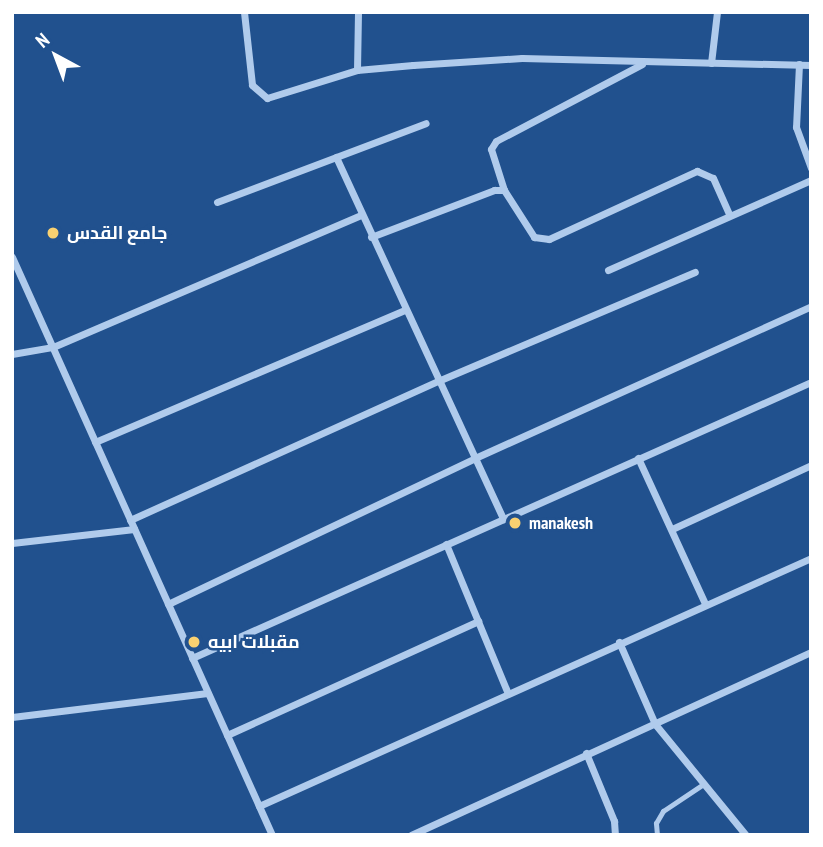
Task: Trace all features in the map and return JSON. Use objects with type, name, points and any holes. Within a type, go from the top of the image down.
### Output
[{"type":"street","points":[[244,12],[252,85],[267,98],[357,70],[522,58],[642,64],[811,65]]},
{"type":"street","points":[[357,70],[358,12]]},
{"type":"street","points":[[711,63],[717,12]]},
{"type":"street","points":[[642,64],[496,141],[491,149],[504,190],[526,229],[541,239],[697,171],[713,178],[729,214]]},
{"type":"street","points":[[799,64],[796,127],[811,168]]},
{"type":"street","points":[[217,202],[426,123]]},
{"type":"street","points":[[336,157],[404,310],[503,519]]},
{"type":"street","points":[[608,270],[729,214],[811,180]]},
{"type":"street","points":[[371,237],[485,191],[504,190]]},
{"type":"street","points":[[12,354],[53,347],[362,215]]},
{"type":"street","points":[[12,257],[272,835]]},
{"type":"street","points":[[130,520],[438,381],[695,272]]},
{"type":"street","points":[[168,604],[475,458],[811,306]]},
{"type":"street","points":[[95,442],[404,310]]},
{"type":"street","points":[[192,658],[811,382]]},
{"type":"street","points":[[638,458],[705,604]]},
{"type":"street","points":[[672,529],[811,465]]},
{"type":"street","points":[[12,542],[134,529]]},
{"type":"street","points":[[446,544],[507,691]]},
{"type":"street","points":[[259,806],[507,691],[811,558]]},
{"type":"street","points":[[227,735],[478,621]]},
{"type":"street","points":[[619,642],[655,724],[702,785],[746,835]]},
{"type":"street","points":[[411,835],[811,652]]},
{"type":"street","points":[[12,717],[208,693]]},
{"type":"street","points":[[586,753],[614,821],[615,835]]},
{"type":"lane","points":[[657,835],[656,823],[663,811],[702,785]]},
{"type":"place","name":"جامع القدس","points":[[53,233]]},
{"type":"place","name":"manakesh","points":[[515,523]]},
{"type":"place","name":"مقبلات ابيه","points":[[194,642]]}]
